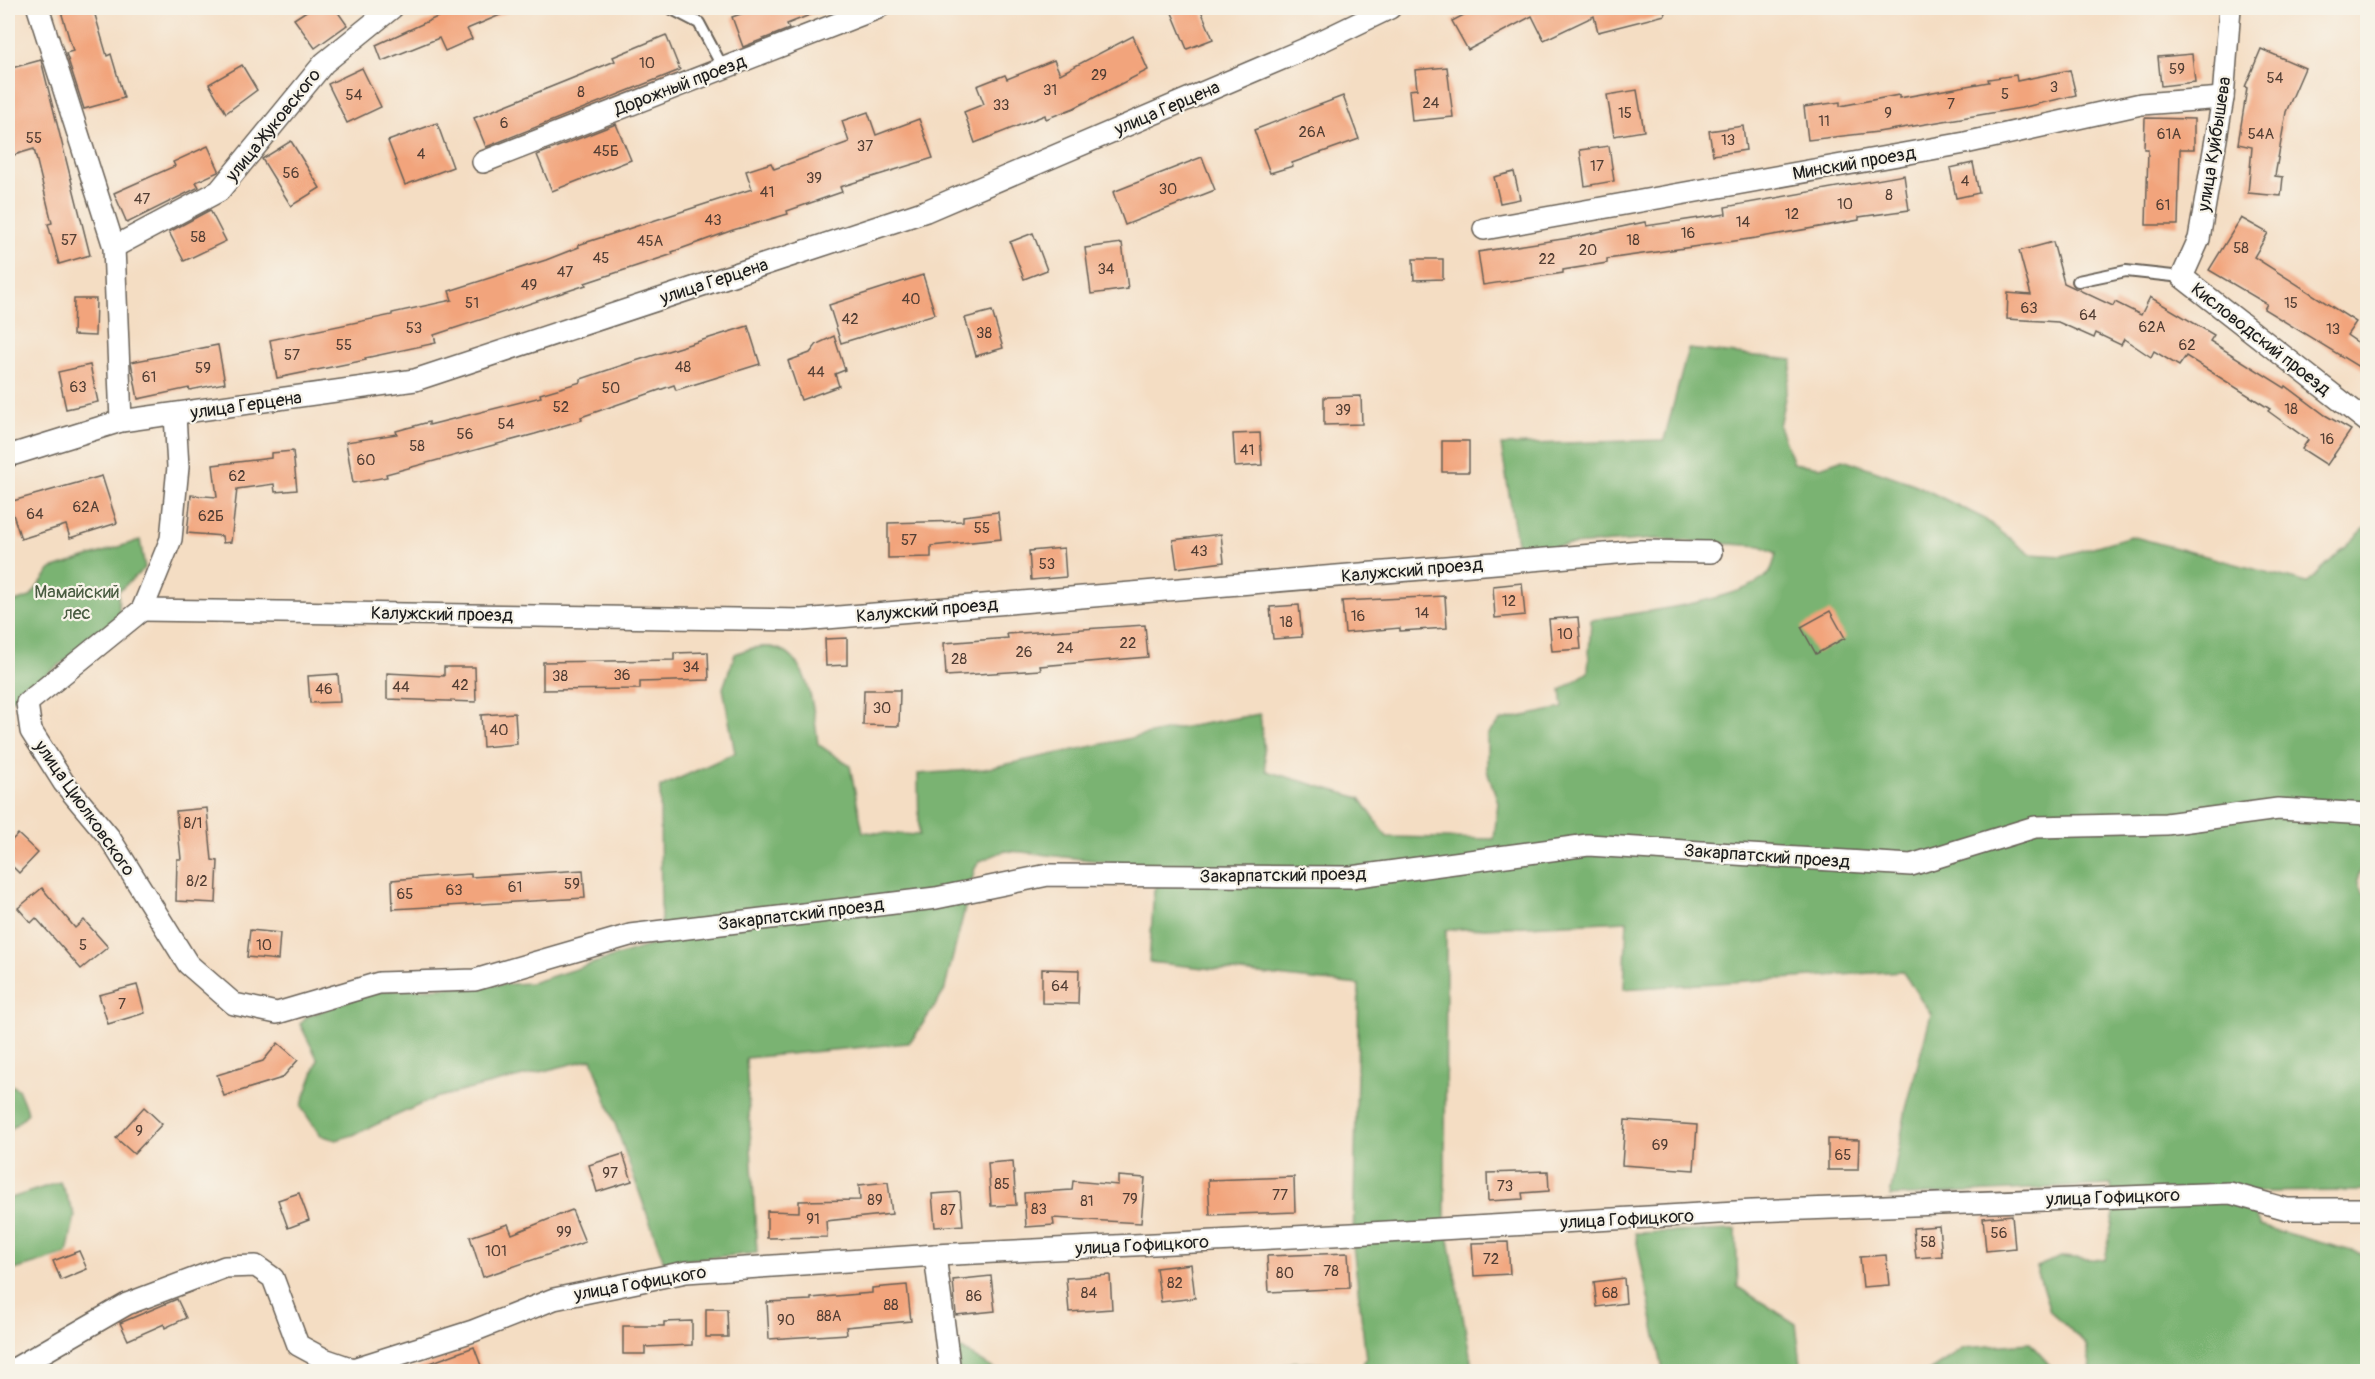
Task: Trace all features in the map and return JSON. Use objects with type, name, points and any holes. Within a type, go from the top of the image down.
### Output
[{"type":"street","points":[[38,8],[114,247],[121,421]]},
{"type":"street","name":"улица Жуковского","points":[[114,247],[219,191],[324,63],[392,8]]},
{"type":"street","name":"Дорожный проезд","points":[[483,162],[878,8]]},
{"type":"street","name":"улица Герцена","points":[[8,456],[121,421],[416,380],[926,211],[1305,49],[1390,8]]},
{"type":"street","name":"улица Куйбышева","points":[[2182,277],[2199,239],[2223,98],[2230,8]]},
{"type":"street","name":"Минский проезд","points":[[1484,229],[1965,143],[2141,104],[2223,98]]},
{"type":"street","name":"Кисловодский проезд","points":[[2182,277],[2367,422]]},
{"type":"street","name":"улица Циолковского","points":[[175,415],[178,467],[171,539],[142,610],[27,703],[32,731],[64,783],[109,837],[188,964],[234,1004],[277,1013]]},
{"type":"street","name":"Калужский проезд","points":[[142,610],[802,620],[1641,551],[1711,552]]},
{"type":"street","name":"Закарпатский проезд","points":[[277,1013],[379,983],[475,980],[630,935],[936,898],[1048,875],[1351,877],[1588,845],[1911,866],[2035,827],[2166,824],[2278,809],[2367,814]]},
{"type":"street","name":"улица Гофицкого","points":[[9,1371],[127,1304],[225,1267],[256,1266],[273,1278],[298,1345],[324,1359],[353,1369],[474,1331],[554,1299],[686,1272],[935,1255],[1754,1211],[2230,1193],[2287,1209],[2367,1209]]},
{"type":"street","points":[[935,1255],[950,1371]]},
{"type":"lane","points":[[670,8],[699,23],[723,68]]},
{"type":"lane","points":[[2078,281],[2126,271],[2182,277]]},
{"type":"green space","points":[[1688,349],[1793,360],[1779,426],[1793,463],[1820,467],[1843,459],[1914,484],[1983,518],[2030,554],[2062,556],[2131,536],[2307,583],[2367,526],[2368,857],[2361,868],[2358,883],[2359,888],[2368,898],[2367,1191],[2253,1192],[2248,1202],[2260,1226],[2367,1255],[2367,1371],[2084,1371],[2091,1368],[2086,1345],[2050,1311],[2036,1267],[2061,1257],[2105,1260],[2114,1214],[2111,1185],[1890,1196],[1906,1109],[1931,1014],[1902,971],[1624,989],[1627,921],[1446,930],[1445,1218],[1473,1371],[1267,1371],[1294,1362],[1361,1367],[1366,1359],[1353,1245],[1359,985],[1149,962],[1154,890],[1161,879],[1141,866],[1004,851],[980,861],[975,868],[944,992],[908,1043],[746,1058],[757,1253],[664,1262],[592,1059],[435,1098],[353,1135],[336,1140],[320,1135],[301,1107],[318,1060],[300,1024],[306,1017],[373,991],[531,983],[661,942],[660,787],[735,753],[723,688],[735,654],[758,647],[777,648],[790,656],[800,669],[808,686],[818,744],[850,766],[863,832],[919,835],[918,774],[984,769],[1174,729],[1260,714],[1266,771],[1360,798],[1387,837],[1494,839],[1498,802],[1487,770],[1487,735],[1500,721],[1563,708],[1561,690],[1588,672],[1591,620],[1656,610],[1730,594],[1764,578],[1772,567],[1776,553],[1761,546],[1654,539],[1518,549],[1501,445],[1664,440]]},
{"type":"green space","name":"Мамайский лес","points":[[140,540],[145,568],[118,592],[120,621],[8,702],[8,604],[30,597],[51,569]]},
{"type":"green space","points":[[8,1083],[18,1089],[28,1113],[8,1132]]},
{"type":"green space","points":[[60,1182],[75,1215],[67,1254],[8,1272],[8,1199]]},
{"type":"green space","points":[[1736,1230],[1738,1287],[1796,1324],[1802,1371],[1663,1371],[1635,1233]]},
{"type":"green space","points":[[952,1343],[997,1371],[956,1371]]},
{"type":"green space","points":[[2030,1343],[2055,1371],[1929,1371],[1964,1348]]},
{"type":"building","points":[[60,8],[93,8],[107,56],[111,54],[124,98],[84,109],[66,53],[73,51]]},
{"type":"building","points":[[311,8],[335,8],[347,25],[315,48],[294,19]]},
{"type":"building","points":[[457,8],[517,8],[467,29],[472,39],[445,51],[439,38],[382,61],[376,45]]},
{"type":"building","points":[[758,8],[825,9],[787,24],[789,29],[743,47],[732,17]]},
{"type":"building","points":[[1170,8],[1200,8],[1213,39],[1187,49]]},
{"type":"building","points":[[1477,8],[1664,8],[1665,15],[1598,32],[1594,16],[1544,40],[1532,16],[1468,50],[1452,21]]},
{"type":"building","points":[[666,35],[680,70],[486,147],[474,118],[615,61],[613,57]]},
{"type":"building","points":[[1133,36],[1148,70],[1074,108],[1046,119],[1045,115],[975,143],[964,112],[984,104],[977,86],[1005,75],[1007,79],[1054,60],[1060,74]]},
{"type":"building","points":[[2261,49],[2305,68],[2286,112],[2275,176],[2283,177],[2281,196],[2248,193],[2252,147],[2238,144],[2247,88],[2245,87]]},
{"type":"building","points":[[2192,54],[2195,82],[2161,86],[2158,57]]},
{"type":"building","points":[[41,60],[90,255],[59,264],[48,224],[52,223],[34,149],[14,155],[8,135],[8,69]]},
{"type":"building","points":[[242,65],[257,90],[226,113],[209,84]]},
{"type":"building","points":[[1447,67],[1453,117],[1412,121],[1409,90],[1417,89],[1415,70]]},
{"type":"building","points":[[362,68],[381,107],[347,123],[328,84]]},
{"type":"building","points":[[2070,70],[2076,95],[2021,108],[1878,132],[1808,140],[1804,107],[1840,102],[1840,106],[1899,95],[1899,98],[1989,82],[1988,79],[2016,75],[2017,81]]},
{"type":"building","points":[[1637,90],[1644,131],[1614,136],[1607,95]]},
{"type":"building","points":[[1343,96],[1359,139],[1270,173],[1254,130]]},
{"type":"building","points":[[868,112],[876,135],[919,119],[933,158],[840,187],[842,192],[787,211],[788,214],[733,230],[672,252],[673,254],[585,283],[586,285],[434,335],[436,343],[277,378],[270,340],[452,300],[449,291],[546,260],[579,247],[578,245],[752,189],[746,171],[771,163],[774,169],[849,142],[842,121]]},
{"type":"building","points":[[2145,118],[2194,119],[2194,149],[2180,149],[2178,225],[2146,225],[2148,149],[2144,149]]},
{"type":"building","points":[[437,123],[453,167],[405,185],[388,141]]},
{"type":"building","points":[[616,124],[631,160],[552,191],[537,155]]},
{"type":"building","points":[[1743,126],[1746,150],[1713,155],[1709,131]]},
{"type":"building","points":[[291,141],[320,188],[291,206],[262,159]]},
{"type":"building","points":[[208,146],[218,172],[196,182],[199,187],[127,223],[114,193],[175,166],[173,162]]},
{"type":"building","points":[[1609,146],[1614,181],[1585,186],[1580,150]]},
{"type":"building","points":[[1202,157],[1215,190],[1125,225],[1113,192]]},
{"type":"building","points":[[1973,163],[1979,193],[1956,198],[1950,168]]},
{"type":"building","points":[[1514,172],[1520,199],[1500,203],[1494,177]]},
{"type":"building","points":[[1904,175],[1909,210],[1859,217],[1859,220],[1756,238],[1607,259],[1607,263],[1563,270],[1563,273],[1483,285],[1478,252],[1569,238],[1645,222],[1646,226],[1726,214],[1725,207]]},
{"type":"building","points":[[210,210],[226,241],[184,261],[169,232]]},
{"type":"building","points":[[2241,218],[2268,233],[2254,257],[2356,322],[2347,335],[2367,349],[2367,372],[2264,309],[2267,304],[2209,270]]},
{"type":"building","points":[[1033,233],[1047,270],[1024,279],[1010,242]]},
{"type":"building","points":[[2053,242],[2064,283],[2113,306],[2115,302],[2141,315],[2150,297],[2214,335],[2210,341],[2285,388],[2286,386],[2325,415],[2351,430],[2327,465],[2302,449],[2308,440],[2268,411],[2270,409],[2186,356],[2179,366],[2154,351],[2151,357],[2124,339],[2121,345],[2096,333],[2094,338],[2058,322],[2007,319],[2008,293],[2031,295],[2019,251]]},
{"type":"building","points":[[1122,243],[1128,289],[1091,294],[1085,248]]},
{"type":"building","points":[[1413,259],[1443,259],[1443,279],[1414,280]]},
{"type":"building","points":[[923,275],[935,314],[841,343],[829,305]]},
{"type":"building","points":[[74,299],[96,299],[95,336],[73,335]]},
{"type":"building","points":[[992,311],[1003,348],[976,356],[965,318]]},
{"type":"building","points":[[748,326],[760,364],[676,390],[674,385],[581,417],[582,420],[535,434],[386,474],[387,477],[353,483],[346,442],[397,434],[396,431],[429,422],[429,425],[541,397],[540,394],[581,382],[581,379]]},
{"type":"building","points":[[834,336],[845,370],[835,374],[839,386],[801,400],[788,361],[810,353],[817,344]]},
{"type":"building","points":[[218,345],[225,383],[138,399],[131,362]]},
{"type":"building","points":[[90,365],[98,402],[66,409],[58,372]]},
{"type":"building","points":[[1361,396],[1362,424],[1324,425],[1324,397]]},
{"type":"building","points":[[1260,433],[1262,465],[1235,467],[1233,434]]},
{"type":"building","points":[[1442,441],[1469,441],[1469,472],[1442,472]]},
{"type":"building","points":[[293,451],[297,490],[275,492],[274,484],[237,489],[231,542],[223,543],[222,536],[187,533],[191,495],[217,497],[213,465],[271,458],[271,453]]},
{"type":"building","points":[[102,476],[117,523],[70,538],[66,525],[21,539],[9,502]]},
{"type":"building","points":[[998,512],[1001,539],[931,546],[931,557],[888,558],[888,523],[963,521],[963,516]]},
{"type":"building","points":[[1221,534],[1224,562],[1177,568],[1173,540]]},
{"type":"building","points":[[1064,548],[1066,577],[1031,580],[1029,551]]},
{"type":"building","points":[[1522,583],[1525,615],[1495,618],[1493,586]]},
{"type":"building","points":[[1445,596],[1447,628],[1400,631],[1400,628],[1345,633],[1342,601]]},
{"type":"building","points":[[1299,605],[1302,637],[1273,639],[1270,607]]},
{"type":"building","points":[[1830,611],[1845,638],[1816,654],[1801,627]]},
{"type":"building","points":[[1578,617],[1581,649],[1552,651],[1549,619]]},
{"type":"building","points":[[1145,625],[1148,657],[1040,666],[1041,670],[946,676],[944,643],[1008,638],[1007,634]]},
{"type":"building","points":[[847,638],[847,665],[826,666],[825,639]]},
{"type":"building","points":[[708,652],[709,680],[640,682],[640,689],[543,690],[543,662],[674,660],[674,653]]},
{"type":"building","points":[[444,667],[475,667],[476,702],[387,699],[387,673],[444,676]]},
{"type":"building","points":[[338,674],[340,702],[310,703],[308,676]]},
{"type":"building","points":[[864,690],[900,690],[899,726],[863,725]]},
{"type":"building","points":[[515,713],[517,744],[483,747],[481,715]]},
{"type":"building","points":[[207,808],[212,860],[218,861],[216,903],[176,901],[177,859],[181,859],[176,811]]},
{"type":"building","points":[[18,834],[38,853],[19,873],[8,862],[8,844]]},
{"type":"building","points":[[583,870],[585,898],[393,909],[392,880],[471,874],[471,877]]},
{"type":"building","points":[[42,888],[75,928],[84,920],[108,947],[81,969],[36,918],[31,923],[18,908]]},
{"type":"building","points":[[250,930],[280,933],[278,960],[247,957]]},
{"type":"building","points":[[1042,969],[1079,970],[1078,1004],[1042,1003]]},
{"type":"building","points":[[137,985],[145,1013],[108,1024],[99,995]]},
{"type":"building","points":[[278,1043],[298,1060],[282,1078],[224,1096],[217,1075],[263,1061]]},
{"type":"building","points":[[144,1107],[162,1124],[134,1154],[116,1138]]},
{"type":"building","points":[[1625,1120],[1697,1125],[1694,1170],[1622,1165]]},
{"type":"building","points":[[1828,1139],[1859,1140],[1858,1170],[1828,1170]]},
{"type":"building","points":[[623,1154],[632,1181],[597,1192],[589,1165]]},
{"type":"building","points":[[1013,1161],[1016,1205],[991,1206],[988,1163]]},
{"type":"building","points":[[1548,1171],[1549,1191],[1522,1193],[1523,1199],[1488,1201],[1487,1173]]},
{"type":"building","points":[[1118,1176],[1145,1178],[1141,1223],[1053,1218],[1054,1225],[1026,1227],[1024,1193],[1072,1190],[1073,1181],[1118,1185]]},
{"type":"building","points":[[1294,1177],[1295,1212],[1210,1215],[1208,1180]]},
{"type":"building","points":[[888,1182],[892,1214],[826,1221],[827,1237],[767,1238],[767,1211],[799,1212],[799,1201],[860,1200],[859,1185]]},
{"type":"building","points":[[960,1192],[963,1225],[935,1227],[932,1194]]},
{"type":"building","points":[[299,1193],[309,1220],[288,1228],[278,1200]]},
{"type":"building","points":[[572,1210],[585,1242],[483,1277],[470,1237],[508,1224],[512,1234]]},
{"type":"building","points":[[2012,1215],[2015,1248],[1986,1251],[1983,1218]]},
{"type":"building","points":[[1939,1226],[1942,1256],[1916,1258],[1913,1228]]},
{"type":"building","points":[[1508,1242],[1510,1274],[1474,1276],[1472,1243]]},
{"type":"building","points":[[79,1251],[87,1269],[61,1280],[53,1261]]},
{"type":"building","points":[[1348,1253],[1350,1288],[1269,1292],[1267,1256]]},
{"type":"building","points":[[1886,1255],[1889,1285],[1863,1287],[1860,1257]]},
{"type":"building","points":[[1191,1264],[1195,1298],[1161,1302],[1156,1268]]},
{"type":"building","points":[[1110,1275],[1112,1309],[1069,1312],[1066,1278]]},
{"type":"building","points":[[991,1276],[995,1311],[956,1315],[953,1280]]},
{"type":"building","points":[[1624,1278],[1626,1303],[1597,1307],[1594,1282]]},
{"type":"building","points":[[907,1285],[911,1321],[846,1327],[847,1334],[769,1339],[767,1302],[872,1293],[872,1288]]},
{"type":"building","points":[[177,1299],[186,1318],[165,1328],[164,1324],[128,1340],[120,1323]]},
{"type":"building","points":[[706,1309],[727,1309],[728,1337],[706,1337]]},
{"type":"building","points":[[692,1321],[692,1345],[645,1347],[645,1354],[623,1354],[623,1326],[664,1326],[664,1322]]},
{"type":"building","points":[[474,1347],[483,1371],[415,1371],[414,1369]]}]
